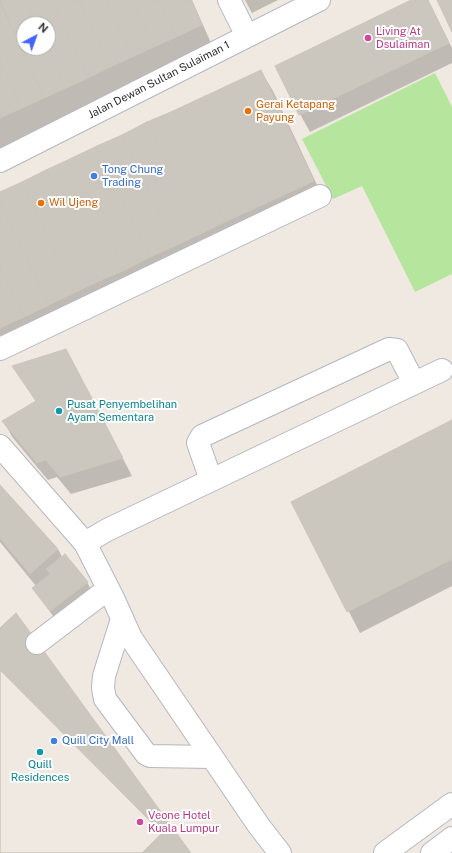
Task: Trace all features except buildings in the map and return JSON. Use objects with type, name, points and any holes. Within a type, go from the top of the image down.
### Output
[{"type":"street","points":[[229,0],[246,36]]},
{"type":"street","name":"Jalan Dewan Sultan Sulaiman 1","points":[[0,161],[319,0]]},
{"type":"street","points":[[0,348],[320,196]]},
{"type":"street","points":[[210,480],[198,443],[202,436],[388,349],[397,350],[414,383]]},
{"type":"street","points":[[85,543],[107,530],[210,480],[442,370]]},
{"type":"street","points":[[0,446],[85,543],[130,638],[259,826],[280,853]]},
{"type":"street","points":[[37,643],[108,589]]},
{"type":"street","points":[[122,619],[104,676],[103,688],[105,699],[146,754],[150,756],[212,757]]},
{"type":"street","points":[[385,853],[452,804]]},
{"type":"street","points":[[432,853],[452,838]]},
{"type":"green space","points":[[435,73],[452,107],[452,274],[415,292],[362,186],[333,199],[302,139]]},
{"type":"place","name":"Living At Dsulaiman","points":[[368,38]]},
{"type":"place","name":"Gerai Ketapang Payung","points":[[248,111]]},
{"type":"place","name":"Tong Chung Trading","points":[[94,176]]},
{"type":"place","name":"Wil Ujeng","points":[[41,203]]},
{"type":"place","name":"Pusat Penyembelihan Ayam Sementara","points":[[59,411]]},
{"type":"place","name":"Quill City Mall","points":[[54,741]]},
{"type":"place","name":"Quill Residences","points":[[40,752]]},
{"type":"place","name":"Veone Hotel Kuala Lumpur","points":[[140,822]]}]
